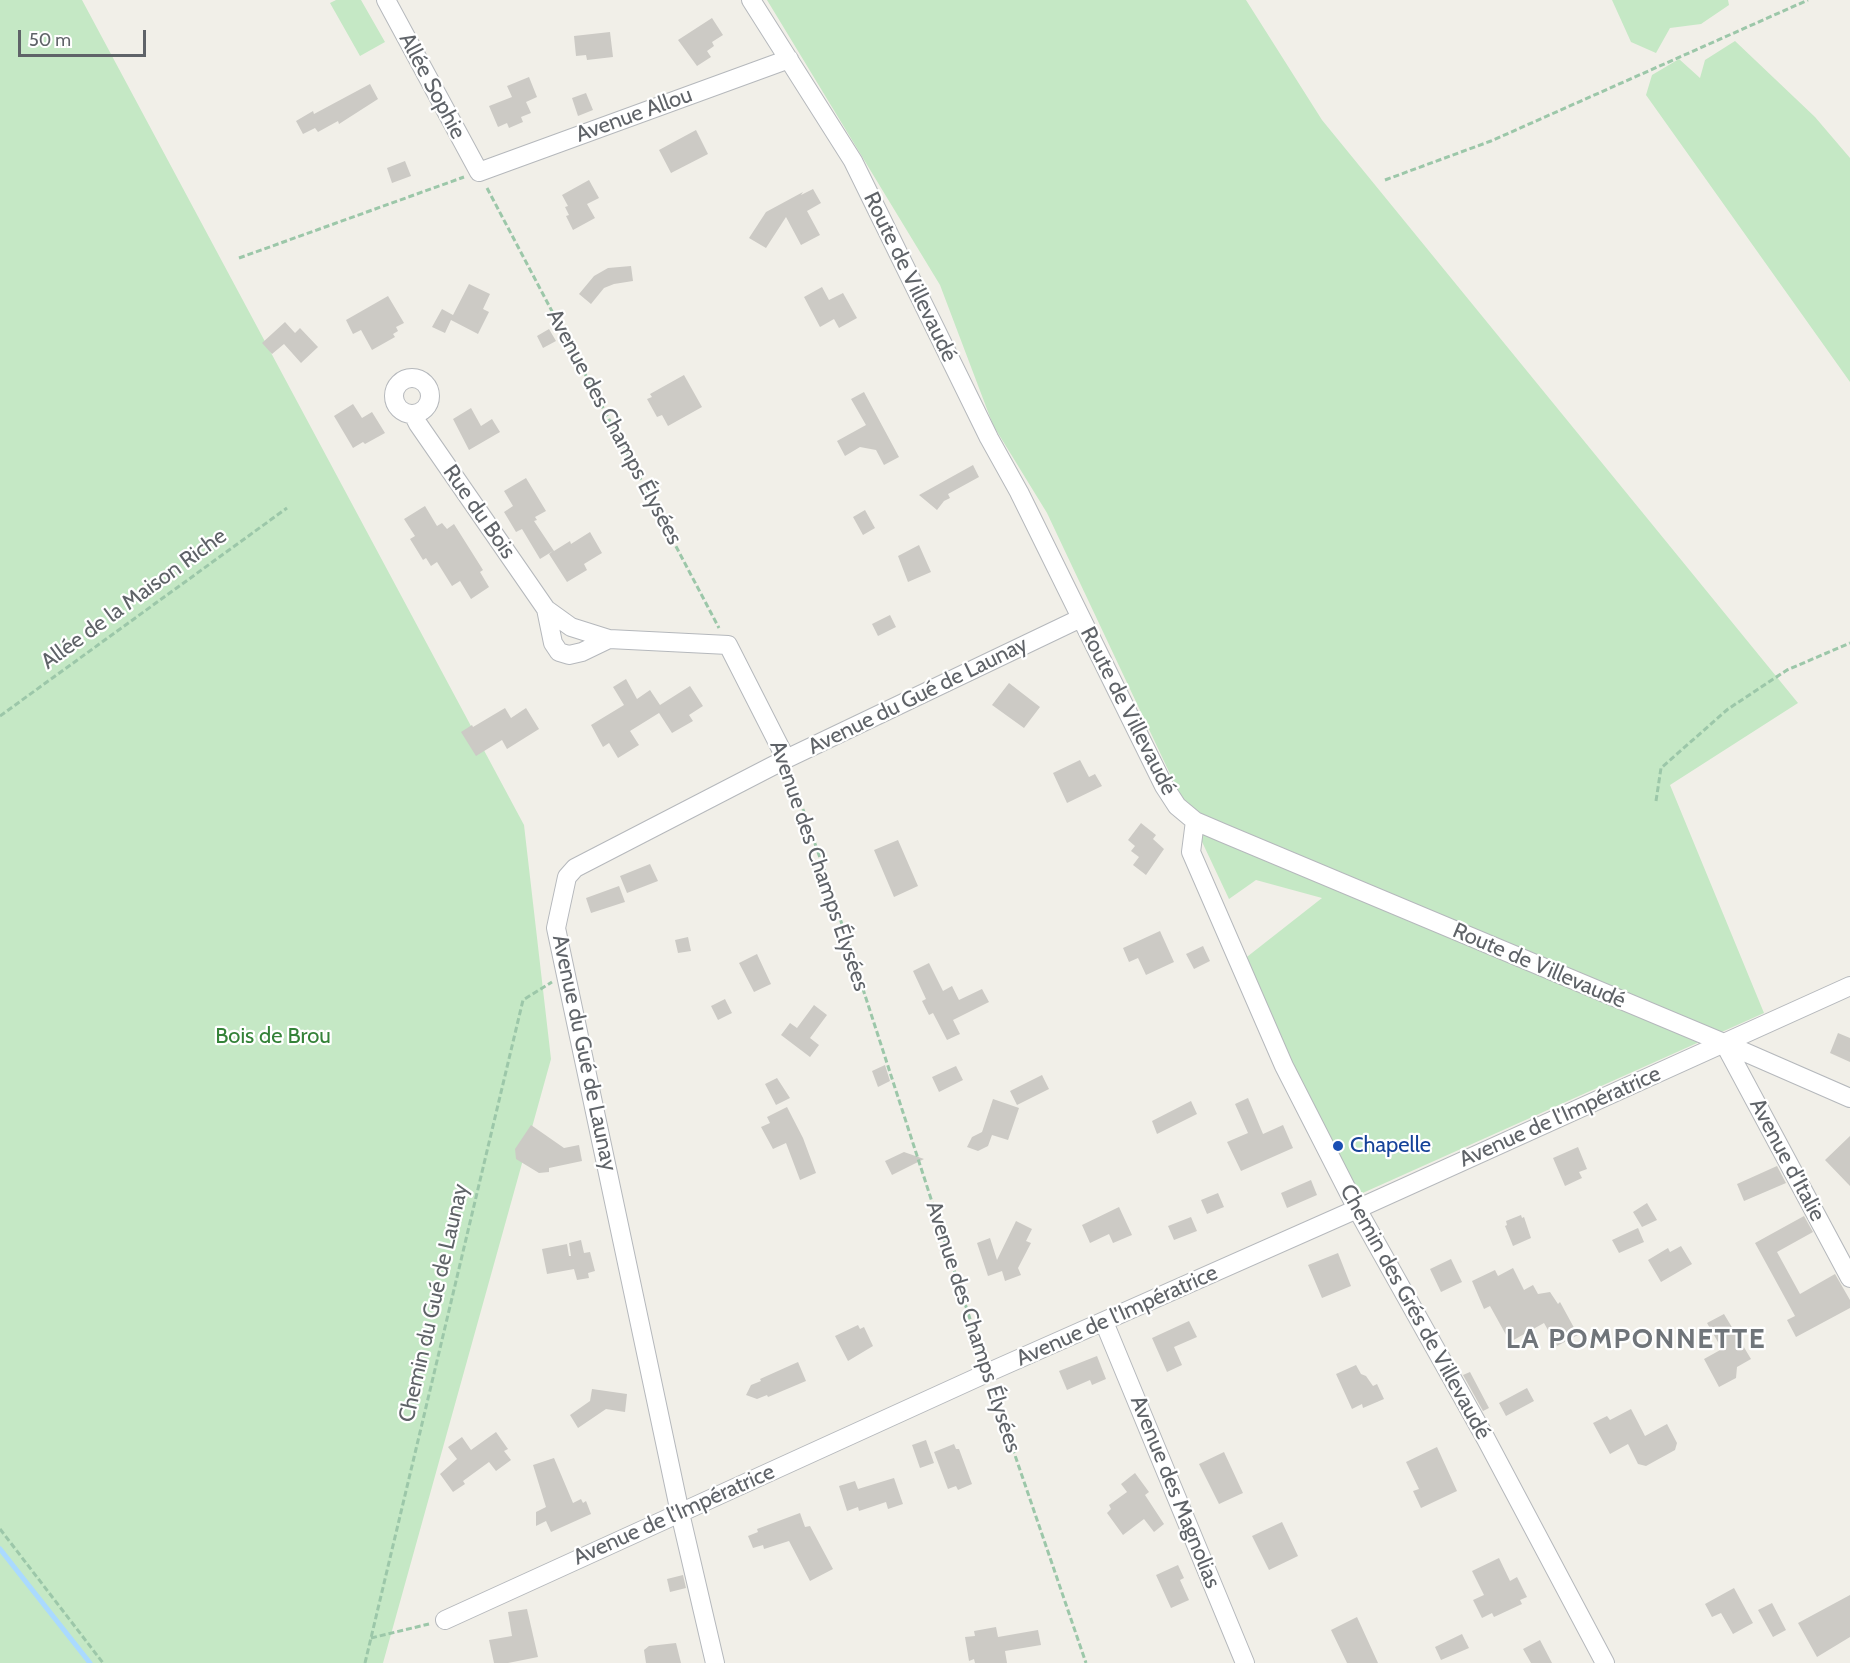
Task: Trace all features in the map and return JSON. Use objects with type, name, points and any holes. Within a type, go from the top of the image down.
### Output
[{"type":"street","name":"Allée Sophie","points":[[386,0],[479,171]]},
{"type":"street","name":"Route de Villevaudé","points":[[751,0],[853,161],[989,438],[1019,492],[1164,786],[1177,806],[1195,821],[1850,1098]]},
{"type":"street","name":"Avenue Allou","points":[[479,171],[789,59]]},
{"type":"street","name":"Rue du Bois","points":[[413,414],[546,609],[571,627],[609,639],[728,645]]},
{"type":"street","name":"Rue du Bois","points":[[546,609],[553,643],[559,652],[569,655],[582,652],[609,639]]},
{"type":"street","name":"Avenue du Gué de Launay","points":[[716,1663],[680,1513],[556,928],[567,877],[575,868],[786,759],[1081,618]]},
{"type":"street","name":"Avenue des Champs Élysées","points":[[728,645],[786,759]]},
{"type":"street","name":"Chemin des Grés de Villevaudé","points":[[1195,821],[1191,852],[1284,1066],[1357,1209],[1486,1439],[1605,1663]]},
{"type":"street","name":"Avenue de l'Impératrice","points":[[445,1620],[987,1373],[1850,986]]},
{"type":"street","name":"Avenue d'Italie","points":[[1724,1043],[1850,1278]]},
{"type":"street","name":"Avenue des Magnolias","points":[[1104,1322],[1245,1663]]},
{"type":"path","points":[[1385,180],[1491,141],[1808,0]]},
{"type":"path","points":[[239,258],[479,171]]},
{"type":"path","name":"Avenue des Champs Élysées","points":[[479,171],[728,645]]},
{"type":"path","name":"Allée de la Maison Riche","points":[[0,716],[287,508]]},
{"type":"path","points":[[1656,801],[1661,768],[1728,709],[1787,670],[1850,643]]},
{"type":"path","name":"Avenue des Champs Élysées","points":[[786,759],[830,887],[987,1373],[1086,1663]]},
{"type":"path","name":"Chemin du Gué de Launay","points":[[365,1663],[523,1000],[566,974]]},
{"type":"path","points":[[0,1529],[103,1663]]},
{"type":"path","points":[[371,1638],[445,1620]]},
{"type":"green space","name":"Bois de Brou","points":[[0,0],[82,0],[524,825],[551,1059],[383,1663],[0,1663]]},
{"type":"green space","points":[[336,0],[361,0],[385,42],[360,56],[330,3]]},
{"type":"green space","points":[[767,0],[1246,0],[1322,120],[1798,703],[1670,785],[1764,1013],[1356,1196],[1243,960],[1322,898],[1256,880],[1229,899],[1047,513],[993,425],[940,285]]},
{"type":"green space","points":[[1612,0],[1728,0],[1729,5],[1701,24],[1670,28],[1656,53],[1631,42]]},
{"type":"green space","points":[[1735,41],[1815,117],[1850,158],[1850,382],[1646,95],[1652,75],[1679,59],[1700,78],[1705,60]]},
{"type":"building","points":[[712,18],[723,35],[712,42],[714,46],[707,51],[711,57],[697,66],[678,40]]},
{"type":"building","points":[[610,32],[613,57],[587,60],[586,55],[576,56],[574,36]]},
{"type":"building","points":[[529,77],[537,97],[526,102],[531,113],[521,117],[523,122],[509,128],[507,123],[498,127],[489,106],[512,97],[507,86]]},
{"type":"building","points":[[370,84],[378,99],[339,124],[338,121],[318,132],[315,128],[303,134],[296,121]]},
{"type":"building","points":[[586,93],[593,110],[578,116],[572,98]]},
{"type":"building","points":[[696,130],[708,154],[671,173],[659,150]]},
{"type":"building","points":[[405,161],[411,176],[392,183],[387,168]]},
{"type":"building","points":[[589,180],[599,198],[587,204],[595,218],[573,230],[566,216],[569,215],[565,207],[568,206],[562,195]]},
{"type":"building","points":[[813,189],[821,203],[807,211],[820,235],[801,245],[786,217],[766,248],[749,238],[766,212]]},
{"type":"building","points":[[631,266],[633,281],[604,288],[591,304],[579,294],[594,276],[608,268]]},
{"type":"building","points":[[469,284],[490,294],[483,309],[489,312],[478,334],[451,320],[445,333],[432,327],[442,309],[453,315]]},
{"type":"building","points":[[822,287],[829,300],[843,293],[857,318],[839,328],[834,319],[820,327],[804,297]]},
{"type":"building","points":[[388,296],[404,323],[396,327],[398,331],[393,334],[395,337],[372,350],[361,330],[353,334],[346,320]]},
{"type":"building","points":[[285,322],[295,333],[300,328],[318,347],[301,363],[284,344],[272,354],[262,343]]},
{"type":"building","points":[[549,329],[556,341],[543,348],[537,336]]},
{"type":"building","points":[[684,375],[702,407],[668,426],[662,415],[657,417],[647,399],[652,397],[650,394]]},
{"type":"building","points":[[864,392],[899,457],[884,465],[876,450],[860,447],[845,456],[837,441],[866,425],[851,399]]},
{"type":"building","points":[[353,404],[362,418],[372,412],[385,433],[353,448],[334,416]]},
{"type":"building","points":[[471,408],[481,426],[492,419],[500,432],[469,450],[453,419]]},
{"type":"building","points":[[973,465],[979,477],[948,494],[950,498],[944,501],[937,510],[919,495]]},
{"type":"building","points":[[526,478],[546,511],[535,517],[537,520],[534,521],[554,551],[590,532],[602,553],[584,564],[587,570],[567,582],[549,554],[553,551],[540,559],[522,529],[516,532],[504,512],[513,506],[504,491]]},
{"type":"building","points":[[425,506],[437,526],[442,523],[447,529],[454,524],[483,570],[480,572],[489,587],[471,599],[460,581],[452,586],[437,562],[431,566],[426,558],[423,560],[410,539],[415,536],[404,519]]},
{"type":"building","points":[[865,510],[875,528],[863,535],[853,517]]},
{"type":"building","points":[[919,545],[931,572],[908,582],[898,556]]},
{"type":"building","points":[[890,615],[896,627],[878,636],[872,624]]},
{"type":"building","points":[[626,679],[637,699],[650,690],[660,705],[690,686],[703,706],[689,715],[693,721],[672,733],[659,713],[630,731],[639,745],[618,758],[609,743],[603,747],[591,725],[624,705],[613,687]]},
{"type":"building","points":[[1009,683],[1040,707],[1024,728],[992,705]]},
{"type":"building","points":[[505,708],[511,718],[526,708],[539,729],[507,749],[502,740],[476,756],[461,732]]},
{"type":"building","points":[[1080,760],[1089,777],[1095,774],[1102,786],[1067,803],[1053,773]]},
{"type":"building","points":[[1141,823],[1156,835],[1153,839],[1164,849],[1146,875],[1133,865],[1139,857],[1131,851],[1135,846],[1128,840]]},
{"type":"building","points":[[898,840],[918,886],[894,897],[874,850]]},
{"type":"building","points":[[650,864],[658,881],[627,893],[620,876]]},
{"type":"building","points":[[619,886],[625,902],[591,913],[586,898]]},
{"type":"building","points":[[1160,931],[1174,962],[1146,975],[1138,958],[1129,962],[1123,948]]},
{"type":"building","points":[[688,937],[691,951],[678,953],[675,940]]},
{"type":"building","points":[[1203,946],[1210,961],[1194,969],[1186,954]]},
{"type":"building","points":[[757,954],[771,984],[754,992],[739,963]]},
{"type":"building","points":[[929,963],[943,991],[952,986],[959,1000],[982,989],[989,1002],[953,1020],[960,1034],[947,1040],[933,1013],[929,1015],[922,1001],[926,999],[913,971]]},
{"type":"building","points":[[725,999],[732,1013],[718,1020],[711,1006]]},
{"type":"building","points":[[814,1005],[827,1015],[810,1038],[819,1045],[810,1057],[781,1035],[790,1023],[797,1028]]},
{"type":"building","points":[[1838,1033],[1850,1038],[1850,1062],[1830,1053]]},
{"type":"building","points":[[885,1065],[890,1081],[878,1087],[872,1071]]},
{"type":"building","points":[[956,1066],[963,1080],[939,1092],[932,1077]]},
{"type":"building","points":[[1042,1075],[1049,1089],[1017,1105],[1010,1091]]},
{"type":"building","points":[[777,1078],[790,1098],[776,1105],[765,1084]]},
{"type":"building","points":[[1248,1098],[1263,1134],[1283,1125],[1293,1148],[1241,1171],[1227,1142],[1248,1133],[1235,1104]]},
{"type":"building","points":[[993,1099],[1019,1108],[1008,1140],[992,1135],[988,1146],[978,1151],[967,1147],[972,1137],[982,1132]]},
{"type":"building","points":[[1191,1101],[1197,1114],[1157,1134],[1152,1121]]},
{"type":"building","points":[[787,1107],[803,1138],[816,1173],[800,1180],[786,1143],[773,1149],[761,1127],[770,1123],[767,1117]]},
{"type":"building","points":[[531,1125],[564,1148],[579,1145],[582,1161],[549,1168],[549,1172],[539,1173],[516,1159],[515,1149]]},
{"type":"building","points":[[1850,1136],[1850,1186],[1825,1160]]},
{"type":"building","points":[[1578,1147],[1587,1169],[1579,1172],[1582,1178],[1565,1186],[1553,1158]]},
{"type":"building","points":[[904,1152],[924,1159],[892,1175],[885,1161]]},
{"type":"building","points":[[1777,1166],[1786,1183],[1744,1201],[1737,1184]]},
{"type":"building","points":[[1311,1180],[1317,1195],[1287,1208],[1281,1193]]},
{"type":"building","points":[[1218,1193],[1224,1207],[1207,1214],[1201,1200]]},
{"type":"building","points":[[1647,1203],[1657,1220],[1642,1227],[1633,1212]]},
{"type":"building","points":[[1119,1207],[1132,1235],[1113,1243],[1109,1234],[1090,1243],[1082,1225]]},
{"type":"building","points":[[1521,1215],[1522,1218],[1524,1217],[1531,1238],[1513,1246],[1505,1226],[1506,1221]]},
{"type":"building","points":[[1804,1216],[1813,1232],[1777,1252],[1800,1294],[1835,1274],[1850,1300],[1850,1308],[1796,1337],[1787,1320],[1795,1316],[1755,1243]]},
{"type":"building","points":[[1191,1217],[1197,1231],[1174,1240],[1168,1226]]},
{"type":"building","points":[[1016,1221],[1032,1229],[1026,1241],[1031,1243],[1018,1268],[1021,1275],[1005,1281],[1002,1271],[988,1276],[977,1243],[990,1238],[997,1260]]},
{"type":"building","points":[[1638,1228],[1644,1242],[1619,1253],[1612,1240]]},
{"type":"building","points":[[581,1240],[584,1253],[590,1252],[595,1271],[588,1273],[589,1278],[577,1280],[574,1269],[547,1274],[542,1249],[567,1244],[569,1256],[571,1256],[569,1243]]},
{"type":"building","points":[[1681,1246],[1692,1264],[1661,1282],[1648,1260],[1668,1248],[1670,1252]]},
{"type":"building","points":[[1338,1253],[1351,1286],[1322,1298],[1308,1265]]},
{"type":"building","points":[[1451,1259],[1462,1282],[1441,1292],[1430,1269]]},
{"type":"building","points":[[1513,1268],[1524,1290],[1533,1285],[1538,1294],[1550,1292],[1558,1304],[1560,1302],[1578,1335],[1557,1346],[1544,1323],[1510,1342],[1490,1306],[1484,1309],[1472,1281],[1495,1270],[1498,1276]]},
{"type":"building","points":[[1724,1314],[1751,1359],[1737,1367],[1736,1378],[1719,1387],[1704,1359],[1722,1349],[1707,1323]]},
{"type":"building","points":[[1189,1321],[1197,1337],[1174,1347],[1182,1365],[1167,1372],[1152,1338]]},
{"type":"building","points":[[858,1325],[860,1329],[864,1327],[873,1346],[848,1361],[835,1336]]},
{"type":"building","points":[[1097,1356],[1106,1379],[1092,1385],[1090,1380],[1067,1390],[1059,1371]]},
{"type":"building","points":[[798,1362],[806,1381],[768,1397],[767,1395],[757,1399],[746,1395],[751,1385],[761,1381],[760,1379]]},
{"type":"building","points":[[1356,1365],[1373,1386],[1377,1384],[1384,1399],[1363,1408],[1362,1404],[1352,1409],[1336,1374]]},
{"type":"building","points":[[1470,1372],[1489,1408],[1483,1411],[1463,1375]]},
{"type":"building","points":[[1527,1388],[1534,1401],[1506,1416],[1499,1403]]},
{"type":"building","points":[[592,1389],[627,1394],[625,1412],[606,1409],[578,1428],[570,1415],[590,1401]]},
{"type":"building","points":[[1631,1409],[1645,1436],[1667,1424],[1677,1443],[1675,1450],[1646,1466],[1638,1464],[1628,1444],[1610,1454],[1593,1423],[1607,1416],[1610,1420]]},
{"type":"building","points":[[496,1432],[508,1449],[504,1451],[511,1460],[496,1471],[489,1462],[463,1481],[465,1484],[453,1492],[440,1474],[457,1459],[448,1447],[462,1437],[471,1450]]},
{"type":"building","points":[[926,1440],[934,1463],[920,1468],[912,1445]]},
{"type":"building","points":[[954,1444],[956,1449],[959,1449],[972,1484],[958,1490],[956,1486],[948,1489],[934,1452]]},
{"type":"building","points":[[1437,1447],[1457,1491],[1421,1508],[1413,1491],[1419,1489],[1406,1462]]},
{"type":"building","points":[[1224,1452],[1243,1493],[1219,1504],[1199,1464]]},
{"type":"building","points":[[554,1458],[573,1503],[581,1499],[583,1503],[586,1501],[591,1514],[551,1532],[546,1521],[536,1526],[536,1512],[546,1507],[533,1465]]},
{"type":"building","points":[[1135,1473],[1149,1492],[1145,1495],[1164,1524],[1154,1532],[1144,1519],[1123,1535],[1107,1513],[1111,1509],[1109,1505],[1127,1492],[1121,1484]]},
{"type":"building","points":[[894,1478],[903,1504],[888,1509],[886,1502],[859,1511],[858,1507],[847,1511],[839,1486],[855,1481],[858,1489]]},
{"type":"building","points":[[800,1513],[805,1527],[810,1526],[833,1569],[810,1581],[789,1541],[764,1549],[763,1545],[753,1548],[748,1536],[758,1532],[757,1529]]},
{"type":"building","points":[[1282,1522],[1298,1556],[1269,1570],[1252,1536]]},
{"type":"building","points":[[1499,1558],[1510,1581],[1517,1577],[1527,1597],[1520,1600],[1522,1604],[1494,1617],[1492,1613],[1482,1618],[1473,1600],[1484,1595],[1472,1571]]},
{"type":"building","points":[[1178,1565],[1184,1578],[1180,1580],[1189,1600],[1171,1608],[1156,1575]]},
{"type":"building","points":[[683,1575],[686,1588],[670,1592],[667,1579]]},
{"type":"building","points":[[1734,1588],[1753,1623],[1733,1634],[1721,1613],[1712,1617],[1705,1604]]},
{"type":"building","points":[[1850,1595],[1850,1637],[1817,1657],[1798,1623]]},
{"type":"building","points":[[1772,1603],[1786,1630],[1773,1637],[1758,1610]]},
{"type":"building","points":[[527,1609],[538,1657],[508,1663],[494,1663],[489,1640],[512,1636],[508,1612]]},
{"type":"building","points":[[1357,1617],[1378,1663],[1347,1663],[1331,1630]]},
{"type":"building","points":[[996,1627],[998,1637],[1038,1630],[1041,1645],[1005,1651],[1007,1663],[975,1663],[974,1659],[969,1661],[965,1637],[975,1636],[974,1631]]},
{"type":"building","points":[[1462,1634],[1469,1648],[1441,1660],[1435,1647]]},
{"type":"building","points":[[1540,1640],[1552,1663],[1531,1663],[1523,1649]]},
{"type":"building","points":[[676,1643],[681,1663],[646,1663],[644,1650],[649,1646]]},
{"type":"waterway","points":[[0,1549],[90,1663]]},
{"type":"place","name":"Chapelle","points":[[1338,1146]]},
{"type":"district","name":"LA POMPONNETTE","points":[[1636,1340]]}]
